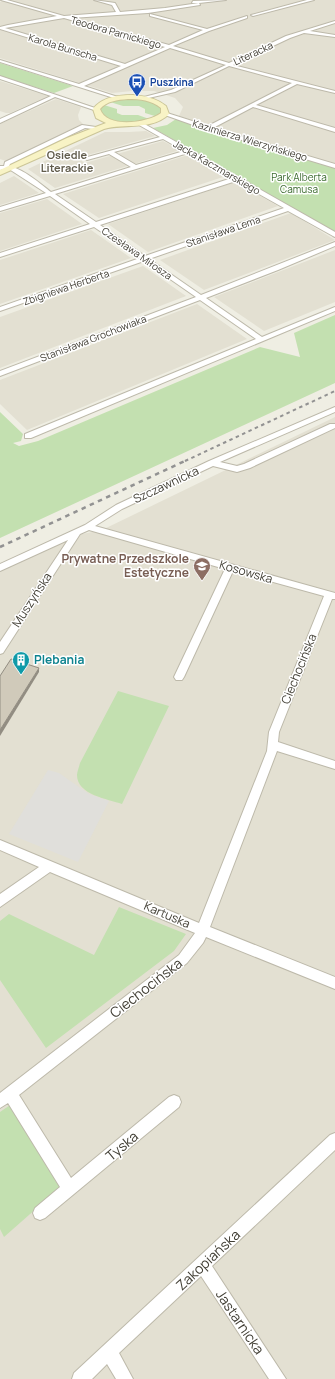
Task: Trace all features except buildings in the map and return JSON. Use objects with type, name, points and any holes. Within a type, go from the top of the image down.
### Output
[{"type":"street","name":"Teodora Parnickiego","points":[[3,0],[295,83],[335,92]]},
{"type":"street","points":[[96,0],[114,4],[118,13]]},
{"type":"street","points":[[0,28],[63,17],[164,11],[198,4],[187,0]]},
{"type":"street","points":[[193,2],[224,0]]},
{"type":"street","points":[[252,15],[312,0]]},
{"type":"street","points":[[143,12],[207,30]]},
{"type":"street","points":[[79,86],[207,30],[246,17]]},
{"type":"street","name":"Literacka","points":[[161,104],[163,97],[173,91],[267,45],[303,31],[335,22]]},
{"type":"street","name":"Karola Bunscha","points":[[0,28],[126,66]]},
{"type":"street","points":[[303,31],[335,36]]},
{"type":"street","points":[[0,61],[119,98]]},
{"type":"street","points":[[0,77],[96,109]]},
{"type":"street","points":[[209,128],[254,106],[295,83]]},
{"type":"street","name":"Literacka","points":[[146,98],[173,91]]},
{"type":"street","points":[[0,121],[56,95]]},
{"type":"street","points":[[119,98],[146,98],[161,104],[166,110],[165,114],[156,120],[141,124],[116,123],[102,119],[96,113],[96,109],[102,103],[119,98]]},
{"type":"street","points":[[254,106],[335,130]]},
{"type":"street","points":[[0,114],[9,117]]},
{"type":"street","name":"Kazimierza Wierzyńskiego","points":[[165,114],[335,166]]},
{"type":"street","points":[[70,140],[100,123],[102,119]]},
{"type":"street","points":[[6,167],[101,127],[116,123]]},
{"type":"street","name":"Jacka Kaczmarskiego","points":[[141,124],[335,235]]},
{"type":"street","points":[[0,173],[6,167],[7,163],[84,126],[93,127]]},
{"type":"street","points":[[87,158],[165,137]]},
{"type":"street","points":[[0,209],[189,151]]},
{"type":"street","points":[[110,152],[135,167]]},
{"type":"street","name":"Czesława Miłosza","points":[[6,167],[51,193],[262,340]]},
{"type":"street","points":[[0,255],[236,179]]},
{"type":"street","name":"Stanisława Lema","points":[[145,259],[288,209]]},
{"type":"street","name":"Stanisława Grochowiaka","points":[[0,374],[276,269],[335,244]]},
{"type":"street","name":"Zbigniewa Herberta","points":[[0,310],[145,259]]},
{"type":"street","points":[[28,436],[335,309]]},
{"type":"street","name":"Szczawnicka","points":[[0,568],[88,527],[118,507],[212,463],[335,409]]},
{"type":"street","points":[[309,420],[334,426]]},
{"type":"street","points":[[212,463],[237,469],[247,466],[334,426]]},
{"type":"street","name":"Kosowska","points":[[88,527],[332,596]]},
{"type":"street","name":"Muszyńska","points":[[0,650],[78,531]]},
{"type":"street","points":[[179,677],[230,567]]},
{"type":"street","name":"Ciechocińska","points":[[5,1097],[183,959],[199,939],[273,745],[274,732],[332,596]]},
{"type":"street","points":[[273,745],[335,765]]},
{"type":"street","name":"Kartuska","points":[[0,845],[203,930],[335,983]]},
{"type":"street","points":[[0,901],[49,866]]},
{"type":"street","points":[[5,1097],[70,1189]]},
{"type":"street","name":"Tyska","points":[[40,1214],[174,1102]]},
{"type":"street","name":"Zakopiańska","points":[[80,1379],[335,1140]]},
{"type":"street","name":"Jastarnicka","points":[[202,1265],[278,1379]]},
{"type":"street","points":[[109,1352],[125,1379]]},
{"type":"shaded area","points":[[5,0],[335,0],[335,164],[179,116],[183,107],[175,98],[154,91],[112,93],[0,58],[0,2]]},
{"type":"shaded area","points":[[0,81],[48,96],[10,113],[6,113],[0,111]]},
{"type":"shaded area","points":[[56,99],[81,107],[78,115],[79,120],[83,124],[6,161],[0,159],[0,124]]},
{"type":"shaded area","points":[[146,131],[155,136],[77,158],[85,163],[163,141],[180,150],[55,188],[28,169],[105,132]]},
{"type":"shaded area","points":[[188,155],[226,176],[99,218],[63,194]]},
{"type":"shaded area","points":[[14,176],[39,193],[0,205],[0,183]]},
{"type":"shaded area","points":[[235,182],[278,206],[148,252],[108,224]]},
{"type":"shaded area","points":[[47,199],[82,224],[0,251],[0,213]]},
{"type":"shaded area","points":[[291,213],[335,240],[204,290],[160,260]]},
{"type":"shaded area","points":[[91,230],[131,258],[0,304],[0,260]]},
{"type":"shaded area","points":[[335,250],[335,302],[264,331],[214,297]]},
{"type":"shaded area","points":[[143,266],[186,296],[0,368],[0,317]]},
{"type":"shaded area","points":[[197,304],[247,339],[27,430],[0,404],[0,380]]},
{"type":"shaded area","points":[[335,417],[335,1379],[0,1379],[0,571],[72,536],[102,530]]},
{"type":"shaded area","points":[[48,770],[59,773],[89,794],[109,801],[78,862],[9,834]]},
{"type":"green space","points":[[0,63],[73,86],[54,93],[0,76]]},
{"type":"green space","points":[[126,99],[152,101],[161,107],[162,112],[158,117],[145,113],[145,109],[139,106],[123,106],[110,102]]},
{"type":"green space","points":[[104,105],[117,109],[117,113],[122,115],[138,115],[152,120],[128,123],[115,122],[105,118],[99,110]]},
{"type":"green space","name":"Park Alberta Camusa","points":[[176,119],[335,168],[335,232],[153,128],[167,125]]},
{"type":"green space","points":[[335,315],[335,383],[0,538],[0,412],[23,434],[21,441],[13,443],[19,446],[38,441],[260,347],[300,357],[294,333]]},
{"type":"green space","points":[[118,691],[169,706],[122,804],[88,792],[78,782],[77,775],[80,763]]},
{"type":"green space","points":[[119,907],[186,934],[174,951],[46,1048],[0,980],[0,921],[9,914],[94,955]]},
{"type":"green space","points":[[13,1103],[63,1185],[4,1237],[0,1229],[0,1112]]},
{"type":"railway","points":[[185,461],[335,391]]},
{"type":"railway","points":[[0,547],[187,460]]},
{"type":"place","name":"Puszkina","points":[[137,97]]},
{"type":"place","name":"Prywatne Przedszkole Estetyczne","points":[[202,581]]},
{"type":"place","name":"Plebania","points":[[21,675]]},
{"type":"district","name":"Osiedle Literackie","points":[[67,161]]}]
